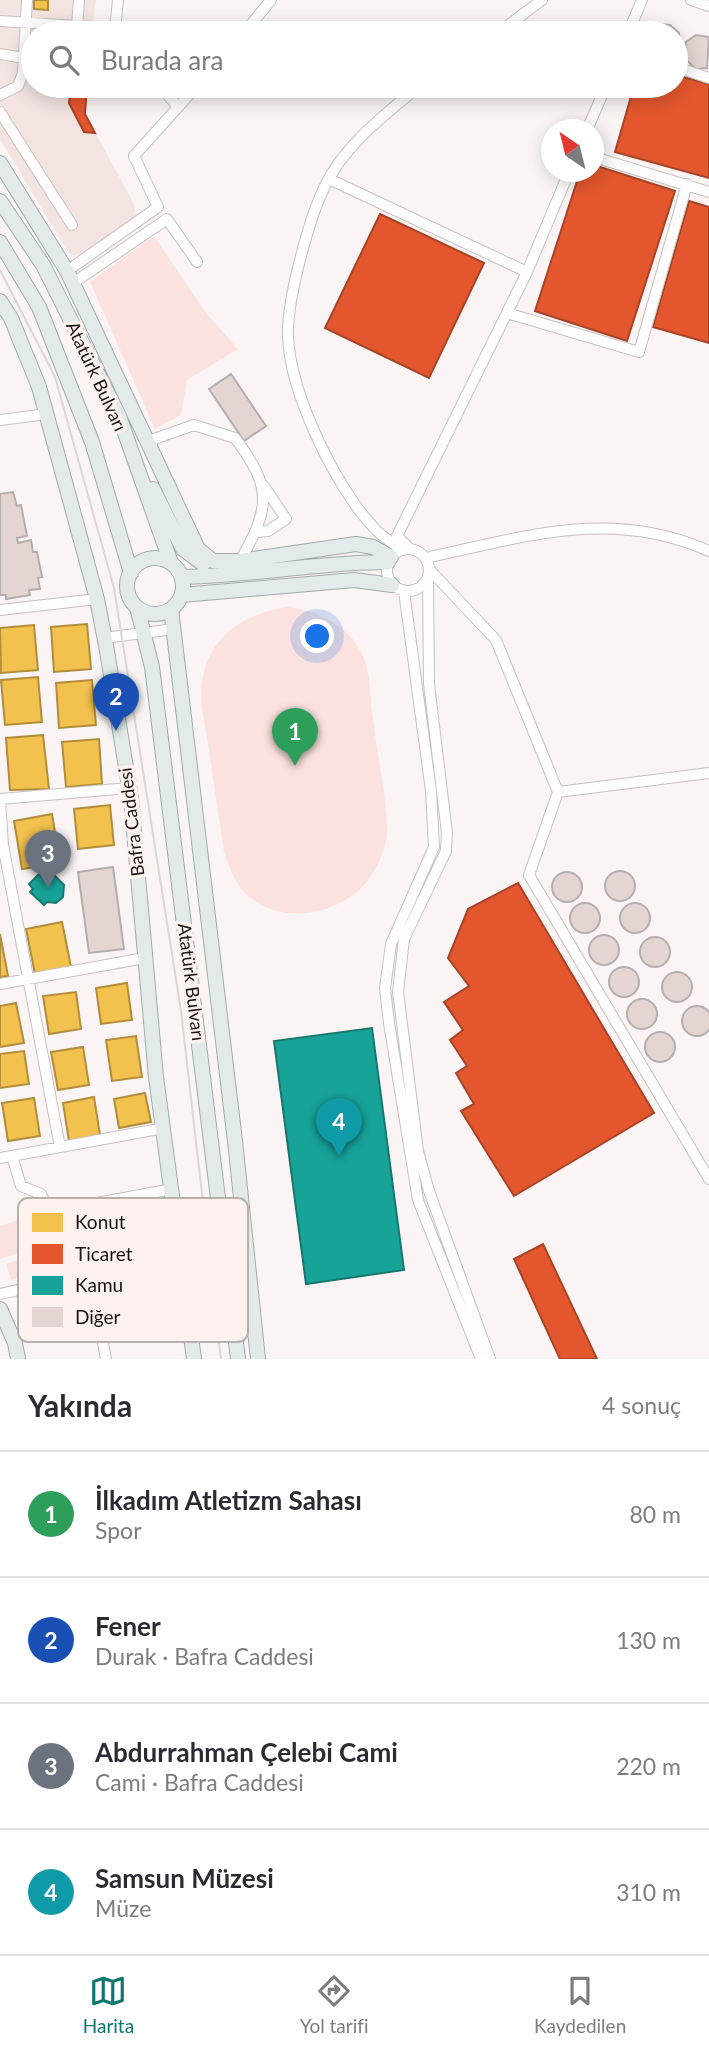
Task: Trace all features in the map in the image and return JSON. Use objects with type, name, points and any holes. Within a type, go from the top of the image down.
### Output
[{"type":"main road","points":[[0,163],[70,277],[198,549],[214,561],[240,561],[356,544],[398,555]]},
{"type":"main road","name":"Atatürk Bulvarı","points":[[0,201],[43,265],[119,416],[171,563],[182,577]]},
{"type":"main road","name":"Atatürk Bulvarı","points":[[0,242],[39,307],[92,442],[131,573],[128,591],[137,607],[152,667],[218,1198]]},
{"type":"main road","name":"Bafra Caddesi","points":[[0,301],[30,362],[47,414],[97,599],[129,788],[145,958],[173,1198]]},
{"type":"main road","points":[[119,416],[183,549],[225,576]]},
{"type":"main road","points":[[137,607],[154,614],[172,609],[182,595],[182,577],[225,576],[358,562],[398,555]]},
{"type":"main road","points":[[131,573],[137,565],[153,558],[171,563]]},
{"type":"main road","points":[[182,595],[354,580],[398,588]]},
{"type":"main road","name":"Atatürk Bulvarı","points":[[172,609],[241,1198]]},
{"type":"main road","name":"Atatürk Bulvarı","points":[[248,1264],[258,1359]]},
{"type":"main road","points":[[0,1309],[15,1343],[18,1359]]},
{"type":"main road","points":[[0,1326],[9,1359]]},
{"type":"street","points":[[26,21],[27,0]]},
{"type":"street","points":[[77,21],[79,0]]},
{"type":"street","points":[[116,21],[118,0]]},
{"type":"street","points":[[254,21],[271,0]]},
{"type":"street","points":[[514,21],[542,0]]},
{"type":"street","points":[[633,21],[642,0]]},
{"type":"street","points":[[691,0],[709,6]]},
{"type":"street","points":[[0,21],[21,22]]},
{"type":"street","points":[[0,54],[21,58]]},
{"type":"street","points":[[688,71],[709,78]]},
{"type":"street","points":[[0,95],[18,86],[21,72]]},
{"type":"street","points":[[170,98],[178,107]]},
{"type":"street","points":[[186,98],[134,156],[158,207],[197,262]]},
{"type":"street","points":[[398,555],[359,509],[307,415],[295,377],[288,334],[310,226],[329,179],[368,129],[405,98]]},
{"type":"street","points":[[592,119],[601,98]]},
{"type":"street","points":[[0,112],[72,225]]},
{"type":"street","points":[[604,160],[709,192]]},
{"type":"street","points":[[329,179],[527,272]]},
{"type":"street","points":[[481,1359],[465,1326],[418,1200],[388,1023],[385,988],[391,944],[434,847],[431,791],[398,588],[387,575],[398,555],[397,536],[527,272],[565,182]]},
{"type":"street","points":[[507,313],[639,352],[687,184]]},
{"type":"street","points":[[70,277],[158,207]]},
{"type":"street","points":[[70,277],[167,219]]},
{"type":"street","points":[[0,421],[47,414]]},
{"type":"street","points":[[151,446],[154,439],[194,425],[218,430],[236,438],[286,519],[268,531],[257,532]]},
{"type":"street","points":[[240,561],[257,532],[264,486]]},
{"type":"street","points":[[490,1359],[429,1191],[418,1151],[398,992],[404,939],[446,850],[429,684],[430,556],[564,529],[610,526],[652,532],[709,550]]},
{"type":"street","points":[[398,555],[417,551],[428,569],[496,640],[558,792],[529,876],[709,1179]]},
{"type":"street","points":[[398,588],[422,586],[428,569]]},
{"type":"street","points":[[0,610],[97,599]]},
{"type":"street","points":[[104,638],[174,629]]},
{"type":"street","points":[[558,792],[709,773]]},
{"type":"street","points":[[60,1147],[3,845],[0,800],[129,788]]},
{"type":"street","points":[[0,984],[145,958]]},
{"type":"street","points":[[0,1158],[164,1128]]},
{"type":"street","points":[[12,1156],[21,1186],[41,1194],[43,1198]]},
{"type":"street","points":[[124,1198],[172,1189]]},
{"type":"street","points":[[0,1294],[18,1290]]},
{"type":"shaded area","points":[[0,0],[96,0],[93,21],[21,21],[21,98],[86,98],[85,114],[133,202],[137,217],[79,256],[69,254],[0,139]]},
{"type":"shaded area","points":[[154,236],[206,313],[238,349],[187,380],[181,415],[155,429],[90,282]]},
{"type":"shaded area","points":[[287,607],[311,612],[334,623],[344,630],[360,649],[368,675],[387,823],[383,851],[367,882],[336,905],[299,914],[280,912],[262,905],[242,890],[232,874],[224,852],[201,700],[209,658],[227,633],[253,616]]},
{"type":"shaded area","points":[[18,1220],[18,1253],[0,1259],[0,1226]]},
{"type":"shaded area","points":[[18,1260],[18,1278],[11,1280],[6,1264]]},
{"type":"building: Konut","points":[[34,0],[48,0],[48,10],[34,9]]},
{"type":"building: Konut","points":[[87,624],[91,669],[54,672],[51,627]]},
{"type":"building: Konut","points":[[34,625],[38,670],[1,673],[0,628]]},
{"type":"building: Konut","points":[[38,677],[42,722],[5,725],[1,680]]},
{"type":"building: Konut","points":[[92,680],[96,725],[59,728],[56,683]]},
{"type":"building: Konut","points":[[43,735],[49,789],[10,790],[6,738]]},
{"type":"building: Konut","points":[[99,739],[102,784],[66,787],[62,742]]},
{"type":"building: Konut","points":[[110,805],[114,845],[78,849],[74,809]]},
{"type":"building: Konut","points":[[52,814],[60,863],[22,869],[14,821]]},
{"type":"building: Konut","points":[[62,922],[71,967],[35,974],[26,929]]},
{"type":"building: Konut","points":[[0,934],[8,976],[0,977]]},
{"type":"building: Konut","points":[[127,983],[132,1020],[101,1024],[96,988]]},
{"type":"building: Konut","points":[[76,992],[81,1029],[49,1034],[43,996]]},
{"type":"building: Konut","points":[[16,1003],[24,1043],[0,1047],[0,1006]]},
{"type":"building: Konut","points":[[136,1036],[142,1077],[112,1081],[106,1040]]},
{"type":"building: Konut","points":[[83,1047],[89,1085],[58,1090],[51,1052]]},
{"type":"building: Konut","points":[[24,1051],[29,1084],[0,1088],[0,1054]]},
{"type":"building: Konut","points":[[145,1093],[151,1122],[119,1128],[114,1099]]},
{"type":"building: Konut","points":[[94,1097],[100,1135],[69,1141],[63,1103]]},
{"type":"building: Konut","points":[[34,1098],[40,1136],[8,1141],[2,1103]]},
{"type":"building: Ticaret","points":[[688,78],[709,84],[709,178],[615,152],[631,98],[688,98]]},
{"type":"building: Ticaret","points":[[70,98],[86,98],[85,114],[95,133],[84,132],[69,103]]},
{"type":"building: Ticaret","points":[[604,168],[675,191],[627,341],[535,311],[577,182],[604,182]]},
{"type":"building: Ticaret","points":[[689,201],[709,207],[709,343],[653,327]]},
{"type":"building: Ticaret","points":[[380,214],[484,263],[429,378],[325,328]]},
{"type":"building: Ticaret","points":[[518,883],[654,1113],[514,1196],[461,1111],[474,1104],[456,1073],[467,1066],[450,1040],[463,1030],[444,1002],[469,986],[448,958],[468,909]]},
{"type":"building: Ticaret","points":[[543,1244],[597,1359],[560,1359],[514,1259]]},
{"type":"building: Kamu","points":[[42,871],[46,875],[50,871],[64,885],[63,897],[56,903],[47,902],[44,905],[30,892],[33,889],[29,884]]},
{"type":"building: Kamu","points":[[372,1028],[404,1270],[306,1284],[274,1041]]},
{"type":"building: Diğer","points":[[696,35],[709,37],[707,68],[696,69],[688,62],[688,41]]},
{"type":"building: Diğer","points":[[231,374],[266,426],[244,441],[209,389]]},
{"type":"building: Diğer","points":[[13,492],[17,506],[21,505],[27,536],[17,538],[18,543],[31,540],[33,552],[37,552],[42,577],[38,578],[40,589],[29,590],[30,595],[6,599],[6,595],[0,595],[0,494]]},
{"type":"building: Diğer","points":[[113,867],[124,949],[89,953],[78,872]]},
{"type":"building: Diğer","points":[[620,871],[631,875],[635,886],[631,897],[620,901],[609,897],[605,886],[609,875]]},
{"type":"building: Diğer","points":[[567,872],[578,876],[582,887],[578,898],[567,902],[556,898],[552,887],[556,876]]},
{"type":"building: Diğer","points":[[585,903],[596,907],[600,918],[596,929],[585,933],[574,929],[570,918],[574,907]]},
{"type":"building: Diğer","points":[[635,903],[646,907],[650,918],[646,929],[635,933],[624,929],[620,918],[624,907]]},
{"type":"building: Diğer","points":[[604,935],[615,939],[619,950],[615,961],[604,965],[593,961],[589,950],[593,939]]},
{"type":"building: Diğer","points":[[655,937],[666,941],[670,952],[666,963],[655,967],[644,963],[640,952],[644,941]]},
{"type":"building: Diğer","points":[[624,967],[635,971],[639,982],[635,993],[624,997],[613,993],[609,982],[613,971]]},
{"type":"building: Diğer","points":[[677,972],[688,976],[692,987],[688,998],[677,1002],[666,998],[662,987],[666,976]]},
{"type":"building: Diğer","points":[[642,999],[653,1003],[657,1014],[653,1025],[642,1029],[631,1025],[627,1014],[631,1003]]},
{"type":"building: Diğer","points":[[697,1006],[710,1015],[710,1027],[707,1031],[697,1036],[687,1031],[682,1021],[687,1011]]},
{"type":"building: Diğer","points":[[660,1032],[671,1036],[675,1047],[671,1058],[660,1062],[649,1058],[645,1047],[649,1036]]},
{"type":"tram line","points":[[0,270],[55,377],[114,588],[181,1011],[202,1198]]},
{"type":"tram line","points":[[219,1342],[221,1359]]},
{"type":"place","name":"Fener","points":[[116,731]]},
{"type":"place","name":"İlkadım Atletizm Sahası","points":[[295,766]]},
{"type":"place","name":"Abdurrahman Çelebi Cami","points":[[48,888]]},
{"type":"place","name":"Samsun Müzesi","points":[[339,1156]]}]
